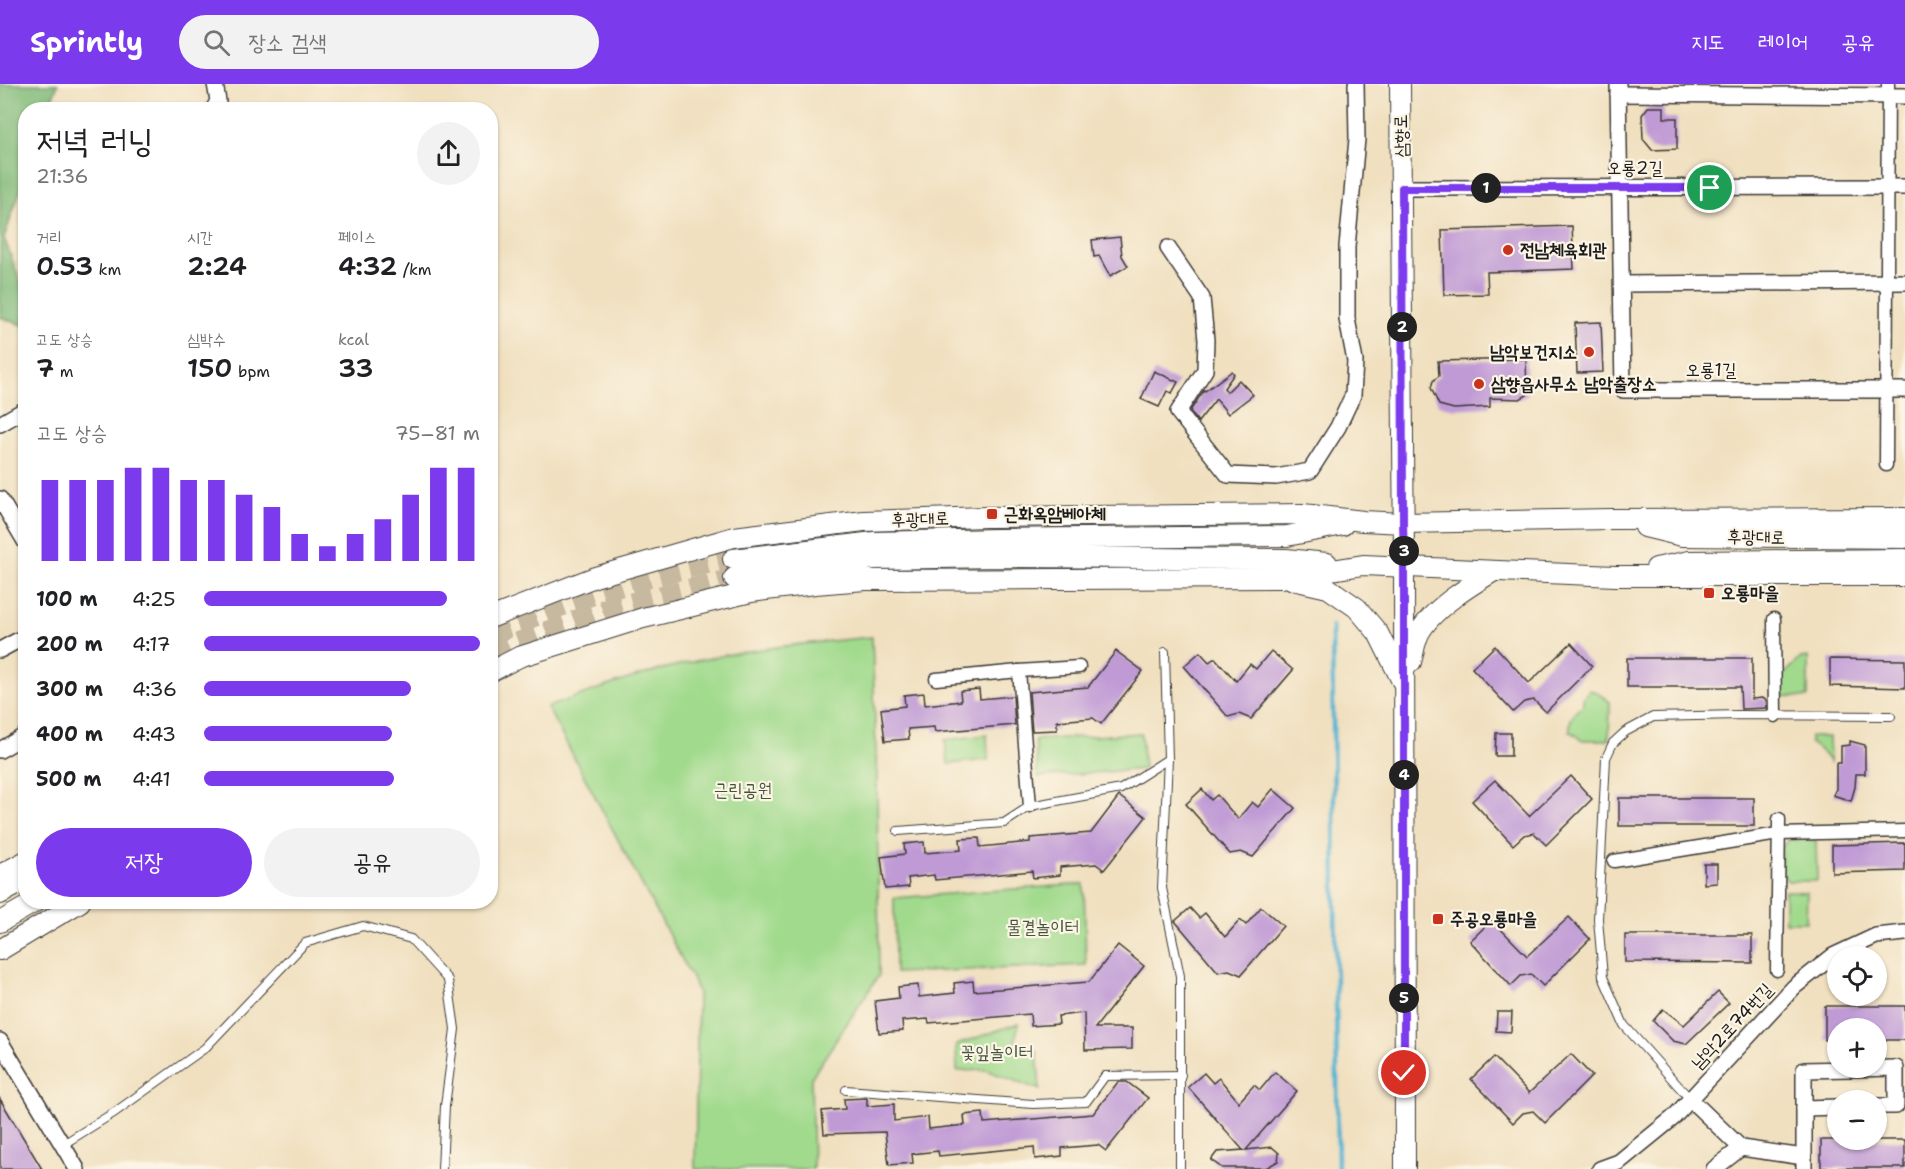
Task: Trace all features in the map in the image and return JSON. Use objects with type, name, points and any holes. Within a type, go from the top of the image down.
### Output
[{"type":"street","points":[[215,84],[217,102]]},
{"type":"street","points":[[1168,248],[1202,298],[1206,340],[1204,370],[1178,412],[1228,475],[1276,477],[1310,471],[1338,427],[1353,395],[1355,361],[1347,319],[1347,247],[1357,139],[1356,84]]},
{"type":"street","name":"삼향로","points":[[1400,84],[1404,558],[1405,1169]]},
{"type":"street","points":[[1618,89],[1888,90],[1905,96]]},
{"type":"street","name":"오룡1길","points":[[1618,89],[1623,390],[1905,390]]},
{"type":"street","points":[[1886,465],[1888,90]]},
{"type":"street","name":"오룡2길","points":[[1402,188],[1905,187]]},
{"type":"street","points":[[1622,284],[1905,282]]},
{"type":"street","points":[[0,424],[18,414]]},
{"type":"street","points":[[0,499],[18,529]]},
{"type":"street","name":"후광대로","points":[[498,615],[595,577],[734,537],[864,521],[986,517],[1303,514],[1403,523],[1610,519],[1905,518]]},
{"type":"street","name":"후광대로","points":[[1610,519],[1682,536],[1905,538]]},
{"type":"street","name":"후광대로","points":[[1363,521],[1287,536],[996,538],[874,542],[734,568],[874,559],[978,557],[1286,559],[1363,565]]},
{"type":"street","name":"후광대로","points":[[498,668],[519,657],[643,618],[751,592],[865,580],[1282,578],[1404,558],[1494,571],[1615,576],[1905,576]]},
{"type":"street","name":"후광대로","points":[[1615,576],[1689,561],[1905,559]]},
{"type":"street","points":[[1404,685],[1420,631],[1460,592],[1494,571]]},
{"type":"street","points":[[1282,578],[1328,588],[1357,608],[1378,633],[1404,685]]},
{"type":"street","points":[[1774,619],[1775,716]]},
{"type":"street","points":[[0,650],[18,640]]},
{"type":"street","points":[[936,679],[1079,667]]},
{"type":"street","points":[[1019,671],[1030,806]]},
{"type":"street","points":[[0,750],[18,740]]},
{"type":"street","points":[[1777,970],[1779,819]]},
{"type":"street","points":[[1614,861],[1778,834],[1905,831]]},
{"type":"street","points":[[0,875],[18,865]]},
{"type":"street","points":[[0,894],[18,884]]},
{"type":"street","points":[[0,922],[23,909]]},
{"type":"street","points":[[0,950],[68,909]]},
{"type":"street","name":"남악2로74번길","points":[[1600,1169],[1619,1162],[1673,1118],[1794,987],[1833,956],[1876,936],[1905,933]]},
{"type":"street","points":[[0,1041],[77,1169]]},
{"type":"street","points":[[1690,1099],[1741,1148],[1804,1163],[1804,1070],[1896,1068],[1896,1106],[1887,1106]]},
{"type":"street","points":[[1804,1108],[1827,1107]]},
{"type":"street","points":[[1714,1169],[1741,1148]]},
{"type":"lane","points":[[1165,652],[1168,759],[1162,888],[1180,976],[1180,1169]]},
{"type":"lane","points":[[1690,1099],[1623,1025],[1603,976],[1598,920],[1606,758],[1613,743],[1624,732],[1653,717],[1891,717]]},
{"type":"lane","points":[[898,831],[1004,823],[1030,806],[1121,789],[1168,759]]},
{"type":"lane","points":[[62,1146],[206,1048],[305,943],[363,926],[411,939],[448,980],[455,1029],[445,1106],[442,1169]]},
{"type":"lane","points":[[846,1090],[1033,1104],[1086,1102],[1106,1076],[1181,1075]]},
{"type":"green space","points":[[0,84],[58,84],[51,102],[18,102],[18,197],[4,238],[18,275],[18,323],[0,317]]},
{"type":"green space","name":"근린공원","points":[[872,637],[877,779],[879,975],[811,1078],[813,1169],[695,1169],[698,993],[547,707],[630,679],[699,660],[785,646]]},
{"type":"green space","points":[[1808,657],[1808,697],[1781,696],[1782,676],[1801,658]]},
{"type":"green space","points":[[1589,690],[1610,702],[1609,740],[1583,740],[1570,731],[1572,716],[1583,705],[1583,698]]},
{"type":"green space","points":[[1141,733],[1144,769],[1038,777],[1035,740]]},
{"type":"green space","points":[[987,735],[988,760],[948,764],[945,740]]},
{"type":"green space","points":[[1810,737],[1829,737],[1830,762],[1810,743]]},
{"type":"green space","points":[[1788,840],[1816,840],[1817,881],[1788,881],[1781,873],[1781,848]]},
{"type":"green space","name":"물결놀이터","points":[[1084,884],[1086,965],[895,973],[894,898]]},
{"type":"green space","points":[[1785,891],[1807,892],[1806,922],[1785,922]]},
{"type":"green space","name":"꽃잎놀이터","points":[[1019,1023],[1015,1040],[1037,1052],[1040,1090],[986,1070],[957,1071],[956,1045]]},
{"type":"building","points":[[1648,107],[1664,107],[1664,118],[1677,118],[1677,149],[1652,150],[1643,139],[1642,115]]},
{"type":"building","name":"전남체육회관","points":[[1572,226],[1574,269],[1487,272],[1488,294],[1444,295],[1442,230]]},
{"type":"building","points":[[1120,237],[1122,256],[1128,266],[1110,276],[1099,256],[1094,257],[1092,240]]},
{"type":"building","name":"남악보건지소","points":[[1601,322],[1603,372],[1577,373],[1575,323]]},
{"type":"building","name":"삼향읍사무소 남악출장소","points":[[1526,359],[1527,395],[1520,399],[1490,398],[1490,407],[1454,409],[1439,405],[1431,388],[1433,381],[1439,376],[1438,361]]},
{"type":"building","points":[[1154,371],[1178,382],[1172,393],[1167,391],[1159,407],[1141,399]]},
{"type":"building","points":[[1232,371],[1234,374],[1224,388],[1227,392],[1239,380],[1253,395],[1228,414],[1216,399],[1198,422],[1190,411],[1204,390]]},
{"type":"building","points":[[1571,643],[1592,666],[1546,712],[1534,700],[1524,702],[1513,712],[1472,668],[1495,646],[1529,683]]},
{"type":"building","points":[[1116,651],[1143,671],[1101,724],[1093,718],[1057,721],[1057,730],[1032,731],[1029,692],[1088,687]]},
{"type":"building","points":[[1271,651],[1293,670],[1251,719],[1239,714],[1228,717],[1184,666],[1200,652],[1209,662],[1215,658],[1236,681],[1250,664],[1256,669]]},
{"type":"building","points":[[1627,658],[1752,658],[1752,699],[1766,700],[1767,708],[1741,709],[1740,687],[1627,687]]},
{"type":"building","points":[[1830,659],[1905,660],[1905,688],[1830,686]]},
{"type":"building","points":[[979,689],[980,699],[1013,696],[1015,725],[935,732],[934,727],[908,729],[909,739],[885,741],[881,709],[905,706],[904,695],[924,693],[925,705],[961,701],[960,691]]},
{"type":"building","points":[[1496,733],[1511,733],[1511,756],[1495,756]]},
{"type":"building","points":[[1850,741],[1865,745],[1865,774],[1856,774],[1851,801],[1833,795],[1836,789],[1836,763],[1841,763],[1841,746],[1850,745]]},
{"type":"building","points":[[1571,776],[1592,799],[1546,845],[1534,833],[1524,835],[1513,845],[1472,801],[1495,780],[1529,816]]},
{"type":"building","points":[[1202,789],[1211,800],[1217,795],[1238,819],[1252,802],[1258,807],[1273,789],[1295,808],[1253,857],[1241,852],[1230,854],[1186,804]]},
{"type":"building","points":[[1119,796],[1146,817],[1104,870],[1096,864],[1060,867],[1060,875],[1033,878],[1032,871],[935,880],[934,875],[908,878],[909,887],[885,889],[881,857],[905,854],[904,844],[924,842],[925,853],[961,850],[960,839],[979,838],[980,847],[1030,842],[1030,838],[1091,833]]},
{"type":"building","points":[[1619,798],[1754,798],[1754,826],[1619,826]]},
{"type":"building","points":[[1905,843],[1905,871],[1832,873],[1832,845]]},
{"type":"building","points":[[1704,864],[1717,864],[1717,883],[1704,884]]},
{"type":"building","points":[[1261,907],[1283,926],[1241,975],[1229,970],[1218,972],[1175,921],[1190,908],[1199,918],[1205,913],[1225,937],[1240,920],[1246,925]]},
{"type":"building","points":[[1569,917],[1590,939],[1543,986],[1531,974],[1521,976],[1511,986],[1470,941],[1492,920],[1527,956]]},
{"type":"building","points":[[1625,935],[1752,935],[1752,963],[1625,962]]},
{"type":"building","points":[[1118,945],[1144,966],[1095,1028],[1132,1028],[1132,1049],[1085,1050],[1084,1013],[1058,1016],[1059,1024],[1031,1026],[1030,1014],[929,1023],[928,1019],[902,1021],[903,1031],[879,1033],[875,1001],[899,998],[898,987],[918,985],[919,997],[955,993],[954,983],[973,981],[974,991],[1089,982]]},
{"type":"building","points":[[1718,992],[1729,1003],[1686,1044],[1673,1041],[1653,1021],[1663,1009],[1684,1025]]},
{"type":"building","points":[[1825,1006],[1905,1006],[1905,1040],[1887,1040],[1887,1018],[1827,1018],[1827,1040],[1825,1040]]},
{"type":"building","points":[[1497,1012],[1512,1012],[1511,1032],[1496,1031]]},
{"type":"building","points":[[1571,1054],[1592,1076],[1545,1123],[1533,1111],[1523,1113],[1513,1123],[1471,1079],[1494,1057],[1529,1093]]},
{"type":"building","points":[[1275,1072],[1297,1091],[1246,1150],[1272,1147],[1279,1153],[1278,1161],[1266,1168],[1222,1168],[1211,1160],[1217,1152],[1243,1150],[1188,1087],[1204,1073],[1213,1083],[1219,1078],[1239,1102],[1254,1085],[1260,1090]]},
{"type":"building","points":[[1118,1082],[1127,1082],[1148,1098],[1106,1151],[1098,1145],[1062,1148],[1062,1156],[1035,1159],[1034,1147],[939,1156],[938,1151],[912,1154],[913,1163],[889,1165],[885,1132],[824,1134],[822,1111],[845,1109],[844,1099],[867,1098],[867,1106],[894,1104],[894,1121],[928,1117],[929,1129],[965,1125],[964,1115],[983,1113],[984,1123],[1093,1114]]},
{"type":"building","points":[[0,1099],[42,1169],[0,1169]]},
{"type":"building","points":[[1821,1140],[1827,1140],[1827,1150],[1887,1150],[1887,1140],[1905,1140],[1905,1168],[1821,1168]]},
{"type":"waterway","points":[[1332,626],[1338,1169]]},
{"type":"tunnel","points":[[498,632],[548,611],[609,590],[671,572],[733,559]]},
{"type":"tunnel","points":[[498,650],[604,609],[734,578]]},
{"type":"place","name":"전남체육회관","points":[[1508,250]]},
{"type":"place","name":"남악보건지소","points":[[1589,352]]},
{"type":"place","name":"삼향읍사무소 남악출장소","points":[[1479,384]]},
{"type":"place","name":"근화옥암베아체","points":[[992,514]]},
{"type":"place","name":"오룡마을","points":[[1709,593]]},
{"type":"place","name":"주공오룡마을","points":[[1438,919]]},
{"type":"route","points":[[1404,1073],[1402,188],[1710,188]]}]
